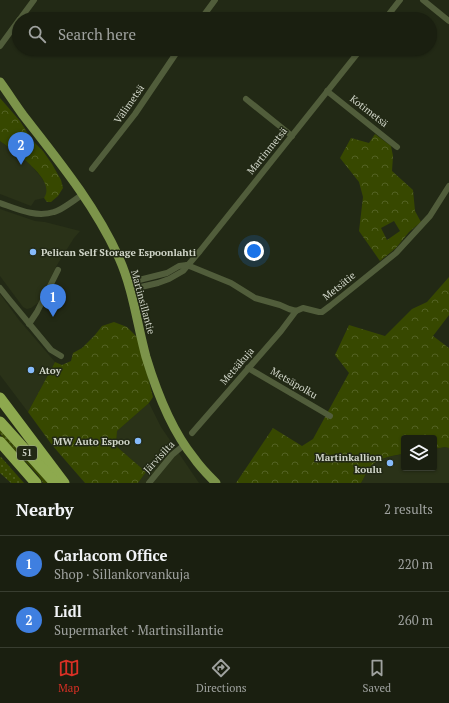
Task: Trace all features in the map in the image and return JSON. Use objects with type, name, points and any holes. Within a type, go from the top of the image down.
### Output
[{"type":"highway","points":[[0,398],[64,483]]},
{"type":"highway","name":"51","points":[[0,422],[55,483]]},
{"type":"highway","name":"51","points":[[0,442],[36,483]]},
{"type":"highway","points":[[0,450],[36,483]]},
{"type":"main road","name":"Martinsillantie","points":[[0,82],[83,194],[104,227],[120,259],[130,285],[147,357],[156,384],[175,430],[194,458],[216,483]]},
{"type":"main road","name":"Martinsillantie","points":[[0,91],[22,113]]},
{"type":"street","points":[[26,12],[34,0]]},
{"type":"street","points":[[206,12],[215,0]]},
{"type":"street","points":[[390,12],[400,0]]},
{"type":"street","points":[[423,0],[449,20]]},
{"type":"street","points":[[0,46],[12,30]]},
{"type":"street","name":"Välimetsä","points":[[92,169],[135,114],[174,56]]},
{"type":"street","name":"Martinmetsä","points":[[130,285],[141,287],[158,283],[180,272],[187,265],[200,251],[355,56]]},
{"type":"street","name":"Kotimetsä","points":[[327,91],[398,146]]},
{"type":"street","points":[[246,99],[292,136]]},
{"type":"street","name":"Metsätie","points":[[187,265],[231,283],[255,298],[280,304],[296,311],[304,308],[322,312],[396,253],[430,216],[449,186]]},
{"type":"street","points":[[0,203],[23,211],[44,214],[55,212],[83,194]]},
{"type":"street","points":[[29,324],[37,312],[58,270]]},
{"type":"street","points":[[0,288],[51,350],[61,356]]},
{"type":"street","name":"Metsäkuja","points":[[192,433],[281,331],[296,311]]},
{"type":"street","name":"Metsäpolku","points":[[248,368],[330,416]]},
{"type":"street","name":"Järvisilta","points":[[149,483],[172,455],[184,445]]},
{"type":"shaded area","points":[[0,141],[29,163],[47,187],[47,195],[44,198],[35,200],[31,206],[0,194]]},
{"type":"shaded area","name":"Pelican Self Storage Espoonlahti","points":[[0,209],[35,221],[80,231],[57,265],[39,302],[31,308],[27,309],[23,307],[0,276]]},
{"type":"shaded area","points":[[0,294],[19,320],[55,362],[28,412],[0,375]]},
{"type":"shaded area","points":[[149,403],[161,427],[199,483],[138,483],[146,472],[116,446],[117,431]]},
{"type":"shaded area","name":"Martinkallion koulu","points":[[437,448],[449,448],[449,483],[361,483],[371,466],[380,460],[401,454],[401,471],[437,471]]},
{"type":"green space","points":[[0,98],[20,121],[32,140],[43,151],[61,180],[63,188],[58,196],[51,202],[47,202],[44,198],[47,191],[45,183],[39,174],[23,158],[0,141]]},
{"type":"green space","points":[[375,134],[391,146],[393,156],[392,171],[413,190],[415,211],[421,222],[409,232],[396,248],[380,261],[359,231],[363,197],[359,182],[340,158],[351,138],[369,143]],"holes":[[[394,221],[400,231],[387,240],[381,228]]]},
{"type":"green space","points":[[449,277],[449,315],[433,336],[449,348],[449,448],[437,448],[437,435],[401,435],[401,454],[386,457],[374,463],[361,483],[236,483],[273,428],[302,446],[313,439],[349,373],[335,355],[349,325],[385,336],[412,309],[427,302]]},
{"type":"green space","points":[[114,322],[127,327],[138,338],[153,397],[149,403],[117,431],[116,446],[146,472],[138,483],[85,483],[52,445],[28,412],[55,362],[62,365],[71,361],[73,353],[82,348],[102,326]]},
{"type":"green space","points":[[0,430],[48,483],[43,483],[38,475],[0,434]]},
{"type":"green space","points":[[0,457],[24,483],[11,483],[0,473]]},
{"type":"place","name":"Lidl","points":[[21,165]]},
{"type":"place","name":"Pelican Self Storage Espoonlahti","points":[[33,252]]},
{"type":"place","name":"Carlacom Office","points":[[53,317]]},
{"type":"place","name":"Atoy","points":[[31,370]]},
{"type":"place","name":"MW Auto Espoo","points":[[138,441]]},
{"type":"place","name":"Martinkallion koulu","points":[[390,463]]}]
